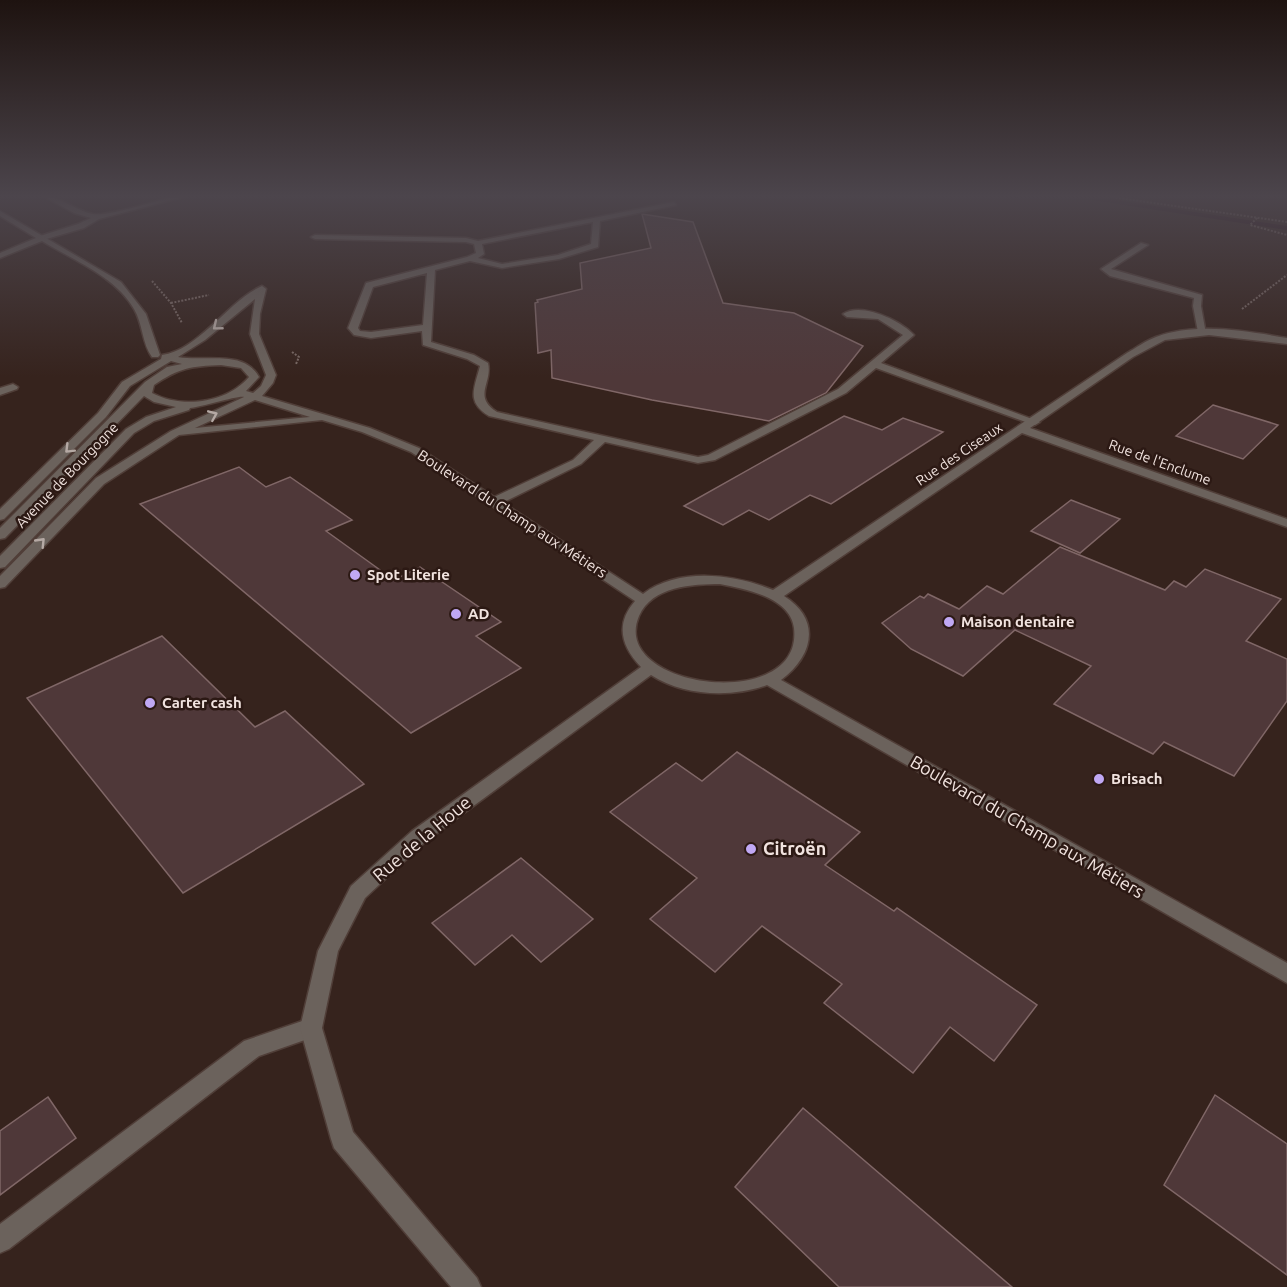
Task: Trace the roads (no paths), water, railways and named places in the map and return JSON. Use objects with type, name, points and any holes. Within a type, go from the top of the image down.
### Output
[{"type":"street","points":[[74,257],[118,284],[132,298],[145,319],[154,361],[147,394],[164,403],[196,404],[239,392],[250,384],[254,377],[252,370],[244,365],[231,362],[198,363],[170,358]]},
{"type":"street","points":[[428,327],[371,335],[357,333],[353,328],[369,285],[475,257]]},
{"type":"street","points":[[470,260],[502,266],[559,257]]},
{"type":"street","points":[[1124,257],[1105,268],[1113,274],[1199,297],[1197,306],[1203,332]]},
{"type":"street","points":[[432,269],[426,343],[436,349],[473,356],[485,365],[478,395],[482,407],[493,414],[698,460],[711,458],[842,391],[909,335],[898,324],[871,313],[847,314]]},
{"type":"street","name":"Avenue de Bourgogne","points":[[0,516],[102,416],[126,384],[154,361],[170,358],[202,338],[262,289],[255,314],[255,339],[271,370],[272,380],[255,396],[175,434],[100,481],[0,584]]},
{"type":"street","name":"Rue des Ciseaux","points":[[774,596],[1035,422],[1130,355],[1161,339],[1203,332],[1252,335],[1287,341]]},
{"type":"street","name":"Avenue de Bourgogne","points":[[0,535],[150,384],[171,369],[198,363]]},
{"type":"street","points":[[875,364],[1035,422]]},
{"type":"street","points":[[0,392],[13,387]]},
{"type":"street","name":"Boulevard du Champ aux Métiers","points":[[239,392],[366,430],[414,450],[643,600]]},
{"type":"street","name":"Avenue de Bourgogne","points":[[0,564],[130,431],[150,419],[196,404]]},
{"type":"street","points":[[175,434],[327,418]]},
{"type":"street","name":"Rue de l'Enclume","points":[[1022,429],[1287,523]]},
{"type":"street","points":[[494,502],[577,462],[603,438]]},
{"type":"street","points":[[710,580],[749,585],[774,596],[792,611],[802,629],[801,648],[789,666],[768,680],[739,687],[706,688],[675,681],[650,668],[633,652],[627,633],[630,616],[643,600],[664,588],[691,581],[710,580]]},
{"type":"street","name":"Rue de la Houe","points":[[468,1287],[344,1139],[311,1028],[328,951],[358,892],[419,836],[650,668]]},
{"type":"street","name":"Boulevard du Champ aux Métiers","points":[[768,680],[1287,974]]},
{"type":"street","points":[[0,1240],[252,1048],[311,1028]]},
{"type":"place","name":"Spot Literie","points":[[355,575]]},
{"type":"place","name":"AD","points":[[456,614]]},
{"type":"place","name":"Maison dentaire","points":[[949,622]]},
{"type":"place","name":"Carter cash","points":[[150,703]]},
{"type":"place","name":"Brisach","points":[[1099,779]]},
{"type":"place","name":"Citroën","points":[[751,849]]}]
